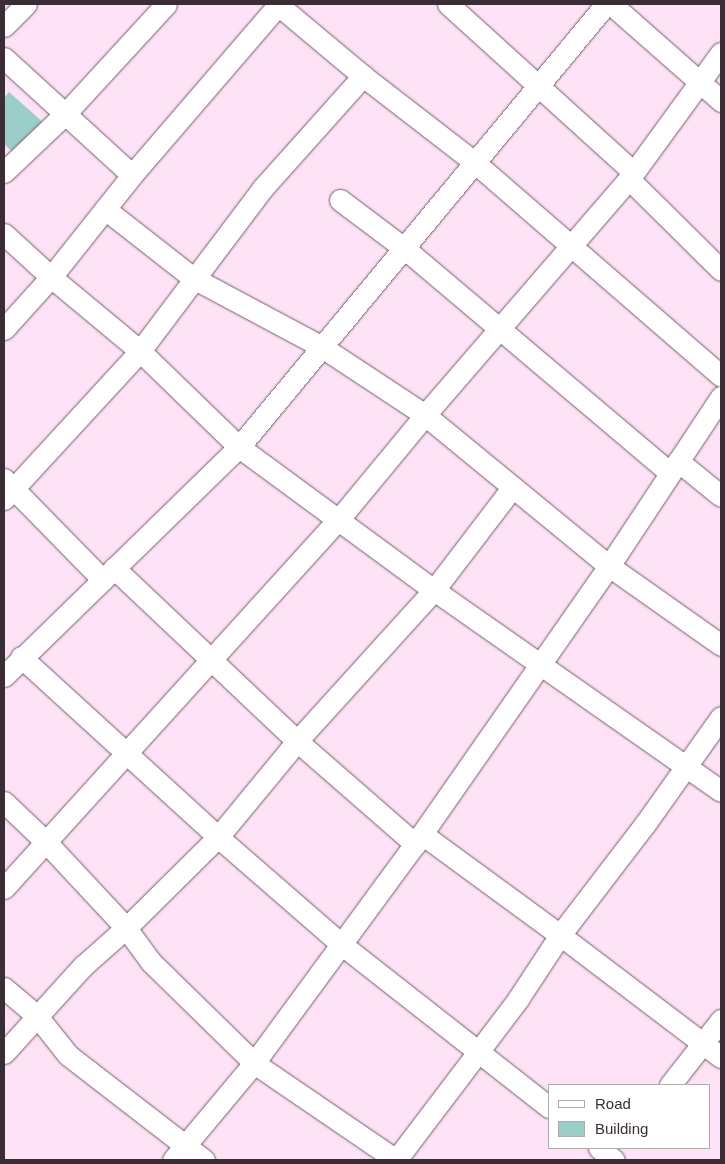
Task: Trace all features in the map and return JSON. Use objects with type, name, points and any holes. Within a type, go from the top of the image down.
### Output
[{"type":"street","points":[[4,26],[26,4]]},
{"type":"street","points":[[4,172],[64,114],[166,4]]},
{"type":"street","points":[[4,329],[51,277],[132,175],[278,4],[363,76],[474,161],[721,376]]},
{"type":"street","points":[[448,4],[631,176],[721,270]]},
{"type":"street","points":[[4,676],[21,657],[239,447],[606,4]]},
{"type":"street","points":[[611,4],[721,101]]},
{"type":"street","points":[[4,888],[339,519],[425,415],[631,176],[721,53]]},
{"type":"street","points":[[4,58],[132,175]]},
{"type":"street","points":[[363,76],[262,189],[193,278],[140,351],[7,489],[211,658],[297,741],[418,839],[560,935],[721,1057]]},
{"type":"street","points":[[340,200],[404,248],[674,467],[721,496]]},
{"type":"street","points":[[106,209],[193,278],[322,347],[425,415],[608,566],[721,644]]},
{"type":"street","points":[[4,234],[51,277],[140,351],[239,447],[434,590],[721,791]]},
{"type":"street","points":[[180,1152],[254,1063],[418,839],[608,566],[674,467],[718,409]]},
{"type":"street","points":[[4,1053],[83,966],[126,928],[218,837],[297,741],[434,590],[512,488]]},
{"type":"street","points":[[21,657],[125,754],[341,944],[548,1106]]},
{"type":"street","points":[[4,802],[46,841],[126,928],[151,962],[254,1063],[396,1160],[518,999],[560,935],[645,824],[721,717]]},
{"type":"street","points":[[4,988],[37,1016],[68,1054],[180,1152],[204,1160]]},
{"type":"street","points":[[671,1084],[721,1020]]},
{"type":"building","points":[[9,92],[46,125],[18,157],[4,144],[4,98]]}]
